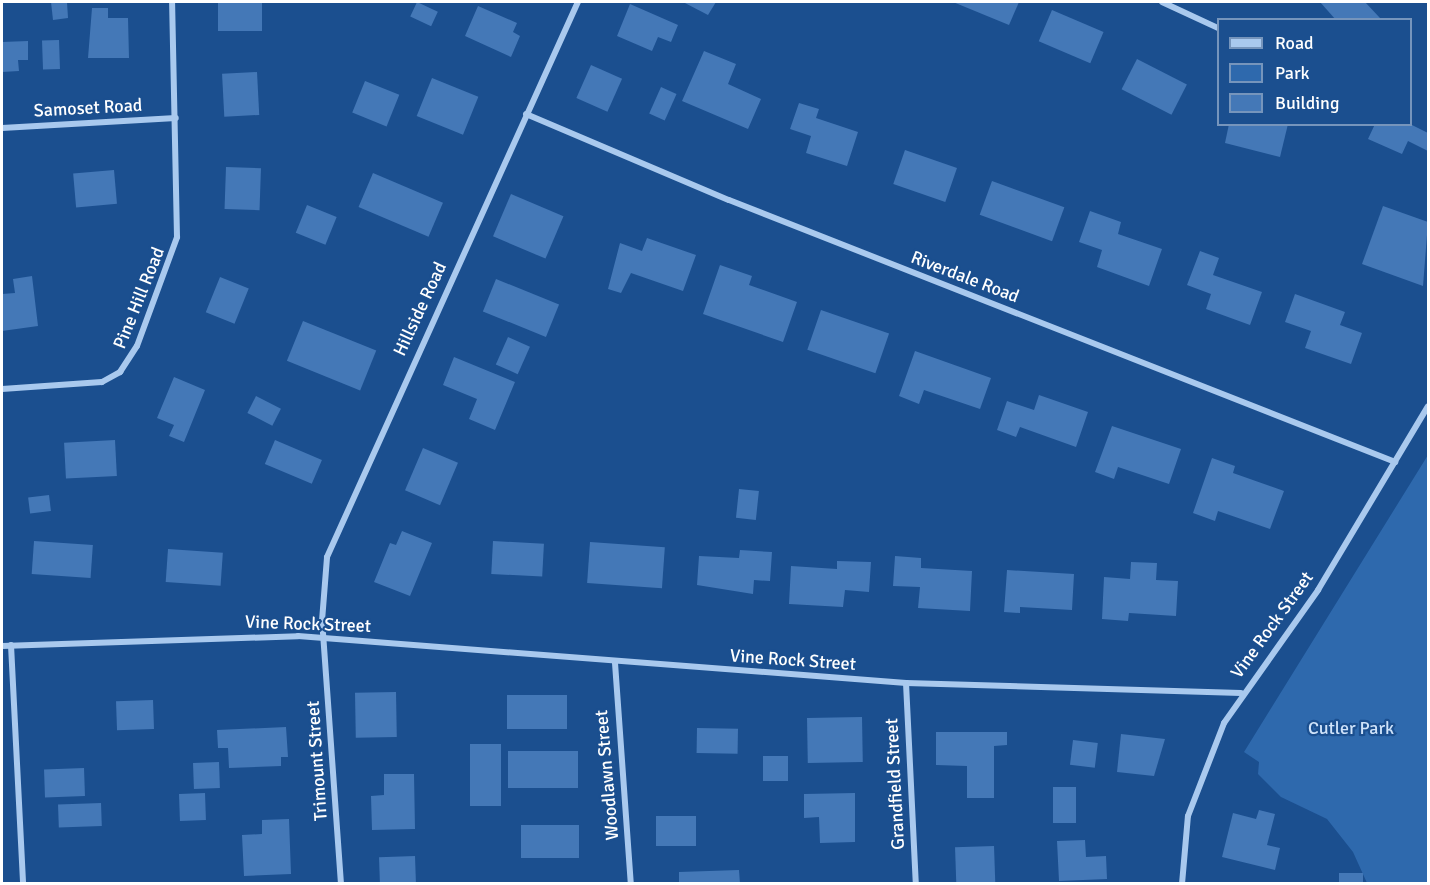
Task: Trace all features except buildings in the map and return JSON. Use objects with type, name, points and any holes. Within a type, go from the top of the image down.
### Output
[{"type":"street","name":"Pine Hill Road","points":[[2,389],[102,381],[128,363],[177,237],[172,2]]},
{"type":"street","name":"Hillside Road","points":[[323,637],[325,571],[338,525],[578,2]]},
{"type":"street","points":[[1162,2],[1217,28]]},
{"type":"street","name":"Riverdale Road","points":[[526,114],[690,185],[1395,462]]},
{"type":"street","name":"Samoset Road","points":[[2,128],[176,118]]},
{"type":"street","name":"Vine Rock Street","points":[[2,646],[323,637],[615,663],[906,683],[1240,693],[1313,597],[1428,406]]},
{"type":"street","name":"Trimount Street","points":[[323,637],[341,884]]},
{"type":"street","points":[[11,645],[23,884]]},
{"type":"street","name":"Woodlawn Street","points":[[615,663],[631,884]]},
{"type":"street","name":"Grandfield Street","points":[[906,683],[916,884]]},
{"type":"street","points":[[1182,884],[1194,794],[1240,693]]},
{"type":"green space","name":"Cutler Park","points":[[1428,455],[1428,883],[1367,883],[1353,852],[1327,819],[1281,797],[1258,774],[1259,762],[1244,752]]}]
